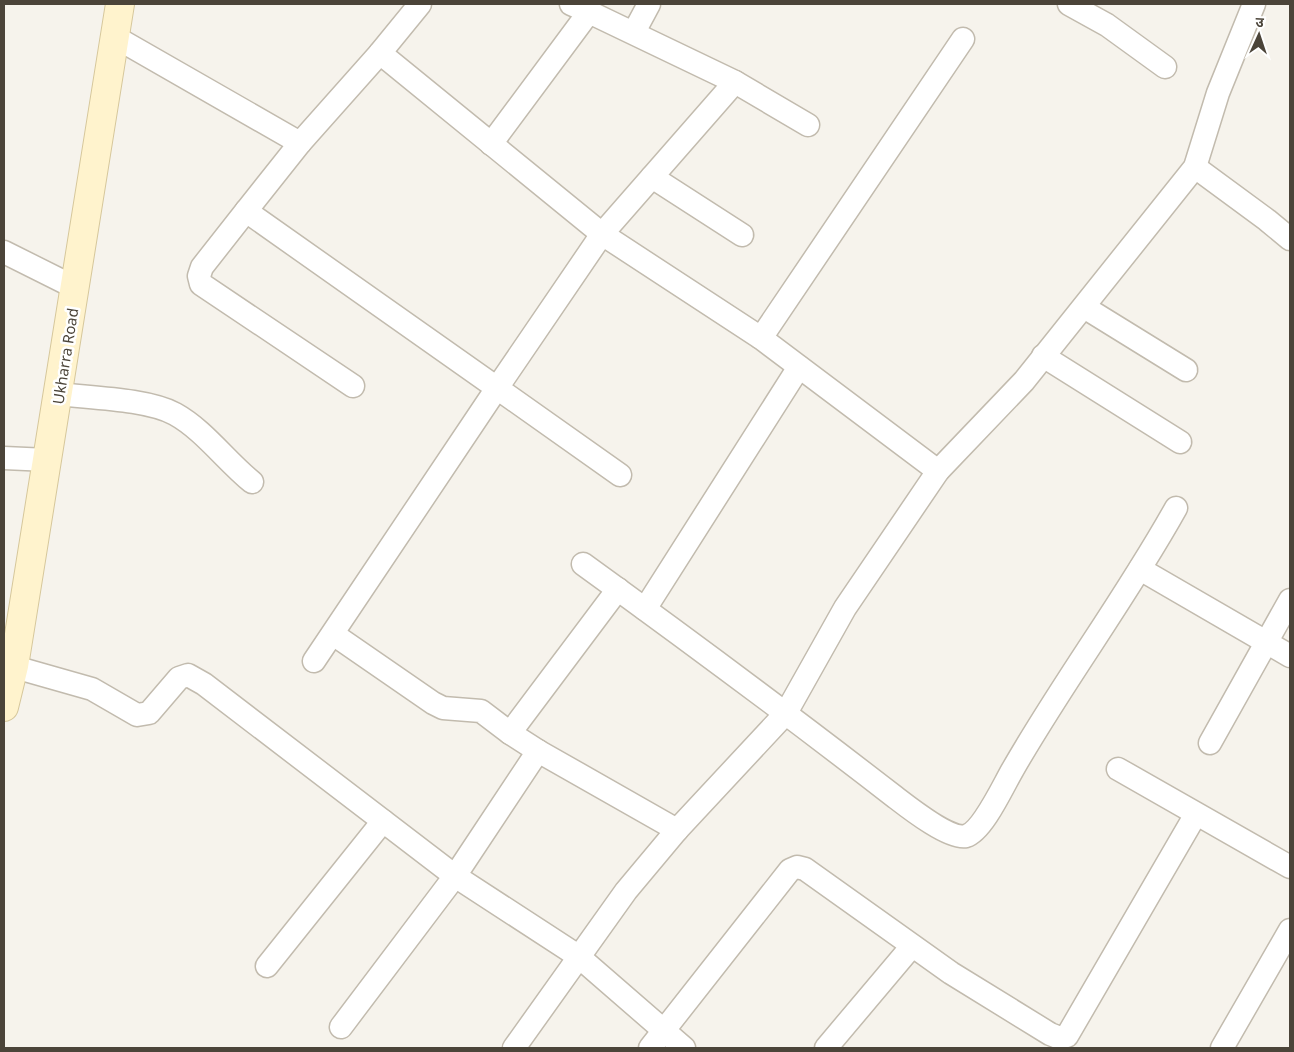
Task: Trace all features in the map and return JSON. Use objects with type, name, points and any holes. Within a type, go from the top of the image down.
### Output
[{"type":"street","name":"Ukharra Road","points":[[4,707],[9,665],[48,460],[120,4]]},
{"type":"street","points":[[353,386],[201,284],[199,276],[202,267],[300,143],[380,53],[420,4]]},
{"type":"street","points":[[634,32],[649,4]]},
{"type":"street","points":[[1069,4],[1107,25],[1165,68]]},
{"type":"street","points":[[514,1048],[626,891],[677,830],[786,712],[845,608],[938,471],[1024,381],[1195,167],[1218,93],[1254,4]]},
{"type":"street","points":[[491,144],[580,8],[634,32],[735,82],[808,125]]},
{"type":"street","points":[[115,37],[300,143]]},
{"type":"street","points":[[761,338],[963,40]]},
{"type":"street","points":[[380,53],[602,234],[761,338],[938,471]]},
{"type":"street","points":[[314,661],[496,388],[602,234],[735,82]]},
{"type":"street","points":[[1195,167],[1290,239]]},
{"type":"street","points":[[652,177],[742,235]]},
{"type":"street","points":[[246,211],[620,475]]},
{"type":"street","points":[[4,252],[76,288]]},
{"type":"street","points":[[1084,307],[1186,370]]},
{"type":"street","points":[[1043,356],[1180,442]]},
{"type":"street","points":[[645,610],[800,367]]},
{"type":"street","points":[[58,394],[153,406],[175,414],[190,424],[252,482]]},
{"type":"street","points":[[4,458],[48,460]]},
{"type":"street","points":[[583,564],[786,712],[914,812],[954,834],[965,836],[973,832],[986,816],[1032,736],[1140,569],[1176,508]]},
{"type":"street","points":[[1140,569],[1290,656]]},
{"type":"street","points":[[510,733],[618,589]]},
{"type":"street","points":[[1210,744],[1290,600]]},
{"type":"street","points":[[333,634],[433,704],[443,708],[481,710],[510,733],[538,751],[677,830]]},
{"type":"street","points":[[9,665],[92,689],[137,715],[149,713],[179,678],[188,675],[204,684],[455,876],[578,956],[656,1040],[684,1048]]},
{"type":"street","points":[[341,1027],[455,876],[538,751]]},
{"type":"street","points":[[1118,769],[1290,867]]},
{"type":"street","points":[[656,1040],[793,868],[805,869],[951,973],[1050,1034],[1060,1038],[1067,1036],[1196,814]]},
{"type":"street","points":[[267,966],[382,821]]},
{"type":"street","points":[[1222,1048],[1290,930]]},
{"type":"street","points":[[826,1048],[912,946]]}]
